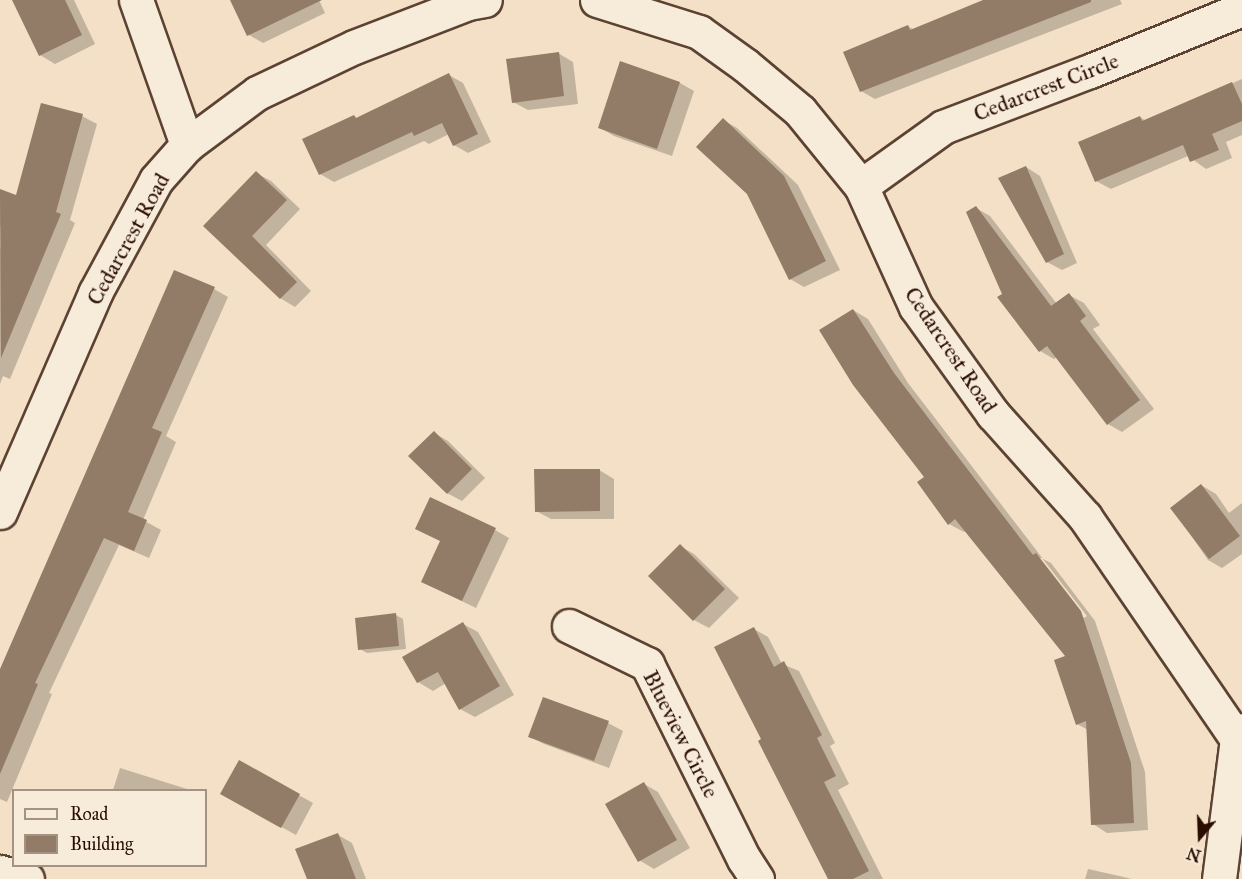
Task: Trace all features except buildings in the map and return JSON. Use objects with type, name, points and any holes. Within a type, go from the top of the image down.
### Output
[{"type":"street","points":[[136,0],[187,145]]},
{"type":"street","name":"Cedarcrest Road","points":[[0,512],[95,292],[156,180],[187,145],[257,93],[354,47],[468,3],[485,0]]},
{"type":"street","name":"Cedarcrest Road","points":[[597,0],[699,32],[746,65],[800,111],[861,186],[916,307],[993,414],[1085,517],[1239,734]]},
{"type":"street","name":"Cedarcrest Circle","points":[[861,186],[943,127],[1242,9]]},
{"type":"street","name":"Blueview Circle","points":[[569,626],[647,664],[744,859],[757,879]]},
{"type":"street","points":[[1219,879],[1239,734]]},
{"type":"street","points":[[0,872],[27,879]]}]
